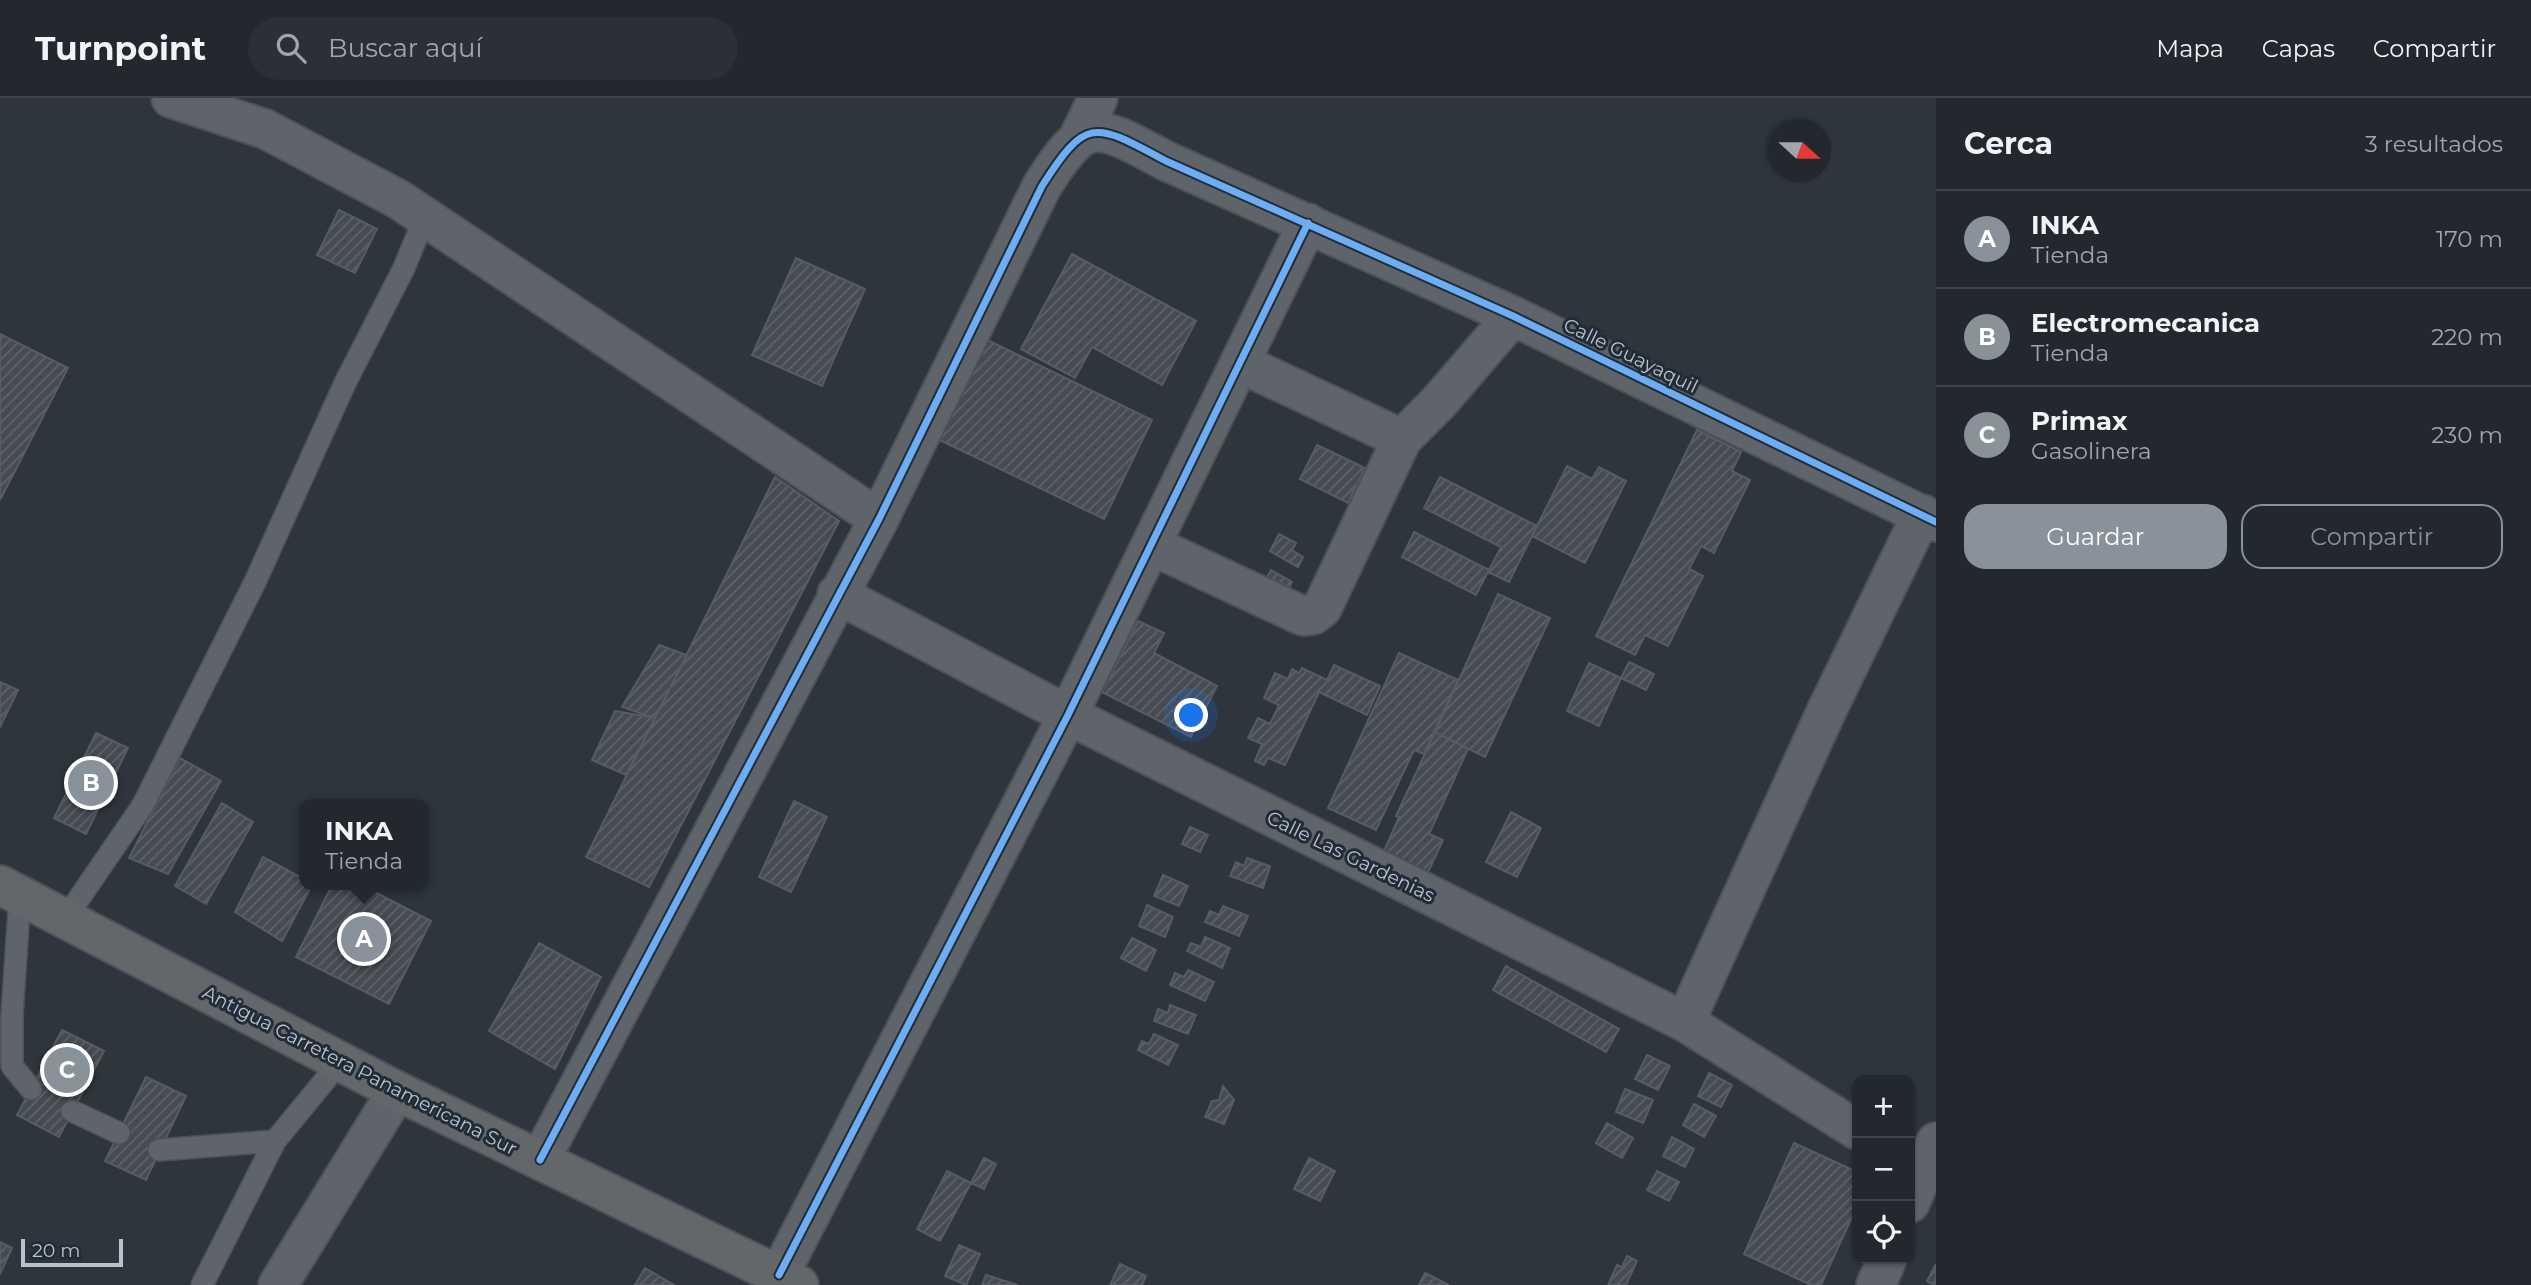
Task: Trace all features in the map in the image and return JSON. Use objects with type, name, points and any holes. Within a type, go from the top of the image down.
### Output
[{"type":"highway","name":"Antigua Carretera Panamericana Sur","points":[[10,890],[397,1091],[789,1280]]},
{"type":"street","points":[[171,98],[265,129],[398,199],[878,519]]},
{"type":"street","points":[[540,1160],[878,519],[1042,186],[1063,152],[1080,135],[1098,98]]},
{"type":"street","name":"Calle Guayaquil","points":[[1080,135],[1098,132],[1119,136],[1166,161],[1513,316],[1929,518]]},
{"type":"street","points":[[789,1280],[1308,223]]},
{"type":"street","points":[[1151,545],[1303,616],[1314,615],[1322,608],[1402,439],[1439,402],[1513,316]]},
{"type":"street","points":[[1240,363],[1402,439]]},
{"type":"street","points":[[1685,1022],[1826,712],[1929,518]]},
{"type":"street","name":"Calle Las Gardenias","points":[[837,594],[1068,715],[1685,1022],[1852,1127]]},
{"type":"street","points":[[278,1285],[397,1091]]},
{"type":"street","points":[[1876,1285],[1884,1264]]},
{"type":"lane","points":[[65,919],[143,805],[255,582],[345,383],[404,268],[425,217]]},
{"type":"lane","points":[[10,890],[12,1066],[31,1089]]},
{"type":"lane","points":[[202,1285],[275,1142],[340,1062]]},
{"type":"lane","points":[[72,1111],[119,1133]]},
{"type":"lane","points":[[159,1150],[275,1142]]},
{"type":"building","points":[[339,210],[377,229],[355,273],[317,255]]},
{"type":"building","points":[[1072,254],[1196,321],[1162,385],[1092,347],[1075,378],[1021,349]]},
{"type":"building","points":[[796,258],[865,289],[822,386],[752,355]]},
{"type":"building","points":[[973,333],[1152,420],[1104,519],[925,433]]},
{"type":"building","points":[[0,334],[68,368],[0,500]]},
{"type":"building","points":[[1697,430],[1741,452],[1732,471],[1750,480],[1714,553],[1701,546],[1689,569],[1703,576],[1668,646],[1645,635],[1635,655],[1596,636]]},
{"type":"building","points":[[1317,445],[1365,468],[1348,503],[1300,479]]},
{"type":"building","points":[[1567,466],[1592,479],[1599,467],[1626,481],[1585,563],[1532,536]]},
{"type":"building","points":[[775,477],[839,521],[649,887],[586,857]]},
{"type":"building","points":[[1440,477],[1537,526],[1509,582],[1488,572],[1501,547],[1424,508]]},
{"type":"building","points":[[1414,532],[1489,570],[1476,595],[1402,557]]},
{"type":"building","points":[[1279,534],[1296,543],[1292,550],[1303,557],[1298,567],[1270,551]]},
{"type":"building","points":[[1271,570],[1292,582],[1285,596],[1263,585]]},
{"type":"building","points":[[1498,594],[1550,618],[1485,757],[1435,732]]},
{"type":"building","points":[[1138,621],[1164,633],[1154,653],[1217,686],[1191,737],[1102,692]]},
{"type":"building","points":[[659,645],[687,655],[655,718],[622,707]]},
{"type":"building","points":[[1399,653],[1458,680],[1424,754],[1414,750],[1376,830],[1328,808]]},
{"type":"building","points":[[1629,662],[1654,674],[1646,690],[1621,678]]},
{"type":"building","points":[[1589,663],[1621,678],[1599,726],[1567,711]]},
{"type":"building","points":[[1334,665],[1380,686],[1367,715],[1319,692],[1285,765],[1268,758],[1264,765],[1255,761],[1262,744],[1248,738],[1258,718],[1270,724],[1279,705],[1264,698],[1275,673],[1288,679],[1292,669],[1299,673],[1302,668],[1327,680]]},
{"type":"building","points":[[0,682],[18,690],[0,727]]},
{"type":"building","points":[[615,711],[655,718],[626,775],[592,760]]},
{"type":"building","points":[[1435,732],[1468,749],[1429,834],[1443,840],[1425,879],[1381,858],[1399,817],[1396,816]]},
{"type":"building","points":[[96,733],[128,748],[86,834],[54,818]]},
{"type":"building","points":[[180,758],[221,781],[168,874],[129,858]]},
{"type":"building","points":[[794,801],[827,817],[791,892],[759,877]]},
{"type":"building","points":[[222,803],[253,822],[206,904],[175,886]]},
{"type":"building","points":[[1511,812],[1541,828],[1517,877],[1486,862]]},
{"type":"building","points":[[1190,827],[1208,835],[1200,852],[1182,844]]},
{"type":"building","points":[[263,857],[299,876],[299,890],[309,890],[282,941],[235,912]]},
{"type":"building","points":[[1247,858],[1270,866],[1263,888],[1230,876],[1236,862],[1244,866]]},
{"type":"building","points":[[1163,875],[1188,886],[1179,906],[1154,896]]},
{"type":"building","points":[[330,890],[371,890],[431,921],[389,1004],[296,957]]},
{"type":"building","points":[[1147,905],[1173,917],[1165,937],[1139,926]]},
{"type":"building","points":[[1223,906],[1248,916],[1239,936],[1205,922],[1210,911],[1219,915]]},
{"type":"building","points":[[1205,937],[1230,948],[1222,968],[1187,951],[1191,943],[1201,947]]},
{"type":"building","points":[[1132,938],[1156,950],[1146,971],[1121,958]]},
{"type":"building","points":[[539,943],[601,977],[555,1069],[489,1031]]},
{"type":"building","points":[[1506,966],[1619,1029],[1606,1052],[1493,990]]},
{"type":"building","points":[[1188,970],[1214,982],[1205,1001],[1170,985],[1175,973],[1184,977]]},
{"type":"building","points":[[1170,1005],[1196,1015],[1188,1034],[1154,1021],[1158,1009],[1168,1013]]},
{"type":"building","points":[[62,1030],[104,1051],[59,1137],[17,1115]]},
{"type":"building","points":[[1154,1034],[1178,1045],[1168,1065],[1138,1050],[1142,1041],[1149,1044]]},
{"type":"building","points":[[1647,1055],[1670,1066],[1658,1090],[1635,1079]]},
{"type":"building","points":[[1709,1073],[1732,1085],[1721,1107],[1698,1096]]},
{"type":"building","points":[[146,1077],[186,1096],[146,1180],[105,1161]]},
{"type":"building","points":[[1223,1086],[1234,1100],[1224,1124],[1205,1117],[1212,1101],[1219,1100]]},
{"type":"building","points":[[1625,1089],[1653,1100],[1643,1123],[1616,1112]]},
{"type":"building","points":[[1694,1104],[1716,1116],[1704,1137],[1683,1125]]},
{"type":"building","points":[[1607,1123],[1633,1138],[1622,1158],[1596,1143]]},
{"type":"building","points":[[1672,1137],[1694,1149],[1685,1167],[1663,1156]]},
{"type":"building","points":[[1794,1143],[1852,1170],[1852,1217],[1821,1285],[1811,1285],[1744,1254]]},
{"type":"building","points":[[984,1158],[996,1164],[984,1189],[971,1183]]},
{"type":"building","points":[[1309,1158],[1335,1171],[1320,1201],[1294,1189]]},
{"type":"building","points":[[947,1171],[971,1183],[940,1241],[917,1229]]},
{"type":"building","points":[[1657,1171],[1679,1182],[1669,1201],[1647,1190]]},
{"type":"building","points":[[0,1242],[12,1248],[0,1274]]},
{"type":"building","points":[[959,1245],[980,1254],[966,1285],[945,1276]]},
{"type":"building","points":[[1627,1256],[1637,1261],[1626,1285],[1608,1285],[1617,1265],[1622,1267]]},
{"type":"building","points":[[1120,1264],[1146,1276],[1142,1285],[1110,1285]]},
{"type":"building","points":[[1936,1264],[1936,1285],[1934,1285],[1927,1281]]},
{"type":"building","points":[[645,1268],[674,1285],[635,1285]]},
{"type":"building","points":[[1425,1273],[1449,1285],[1419,1285]]},
{"type":"building","points":[[986,1275],[1018,1285],[982,1285]]},
{"type":"cycle path","points":[[540,1160],[879,519],[1042,186],[1070,147],[1082,137],[1107,133],[1123,139],[1166,161],[1513,316],[1936,522]]},
{"type":"cycle path","points":[[779,1275],[1068,715],[1308,223]]},
{"type":"place","name":"Electromecanica","points":[[91,783]]},
{"type":"place","name":"INKA","points":[[364,939]]},
{"type":"place","name":"Primax","points":[[67,1070]]}]
